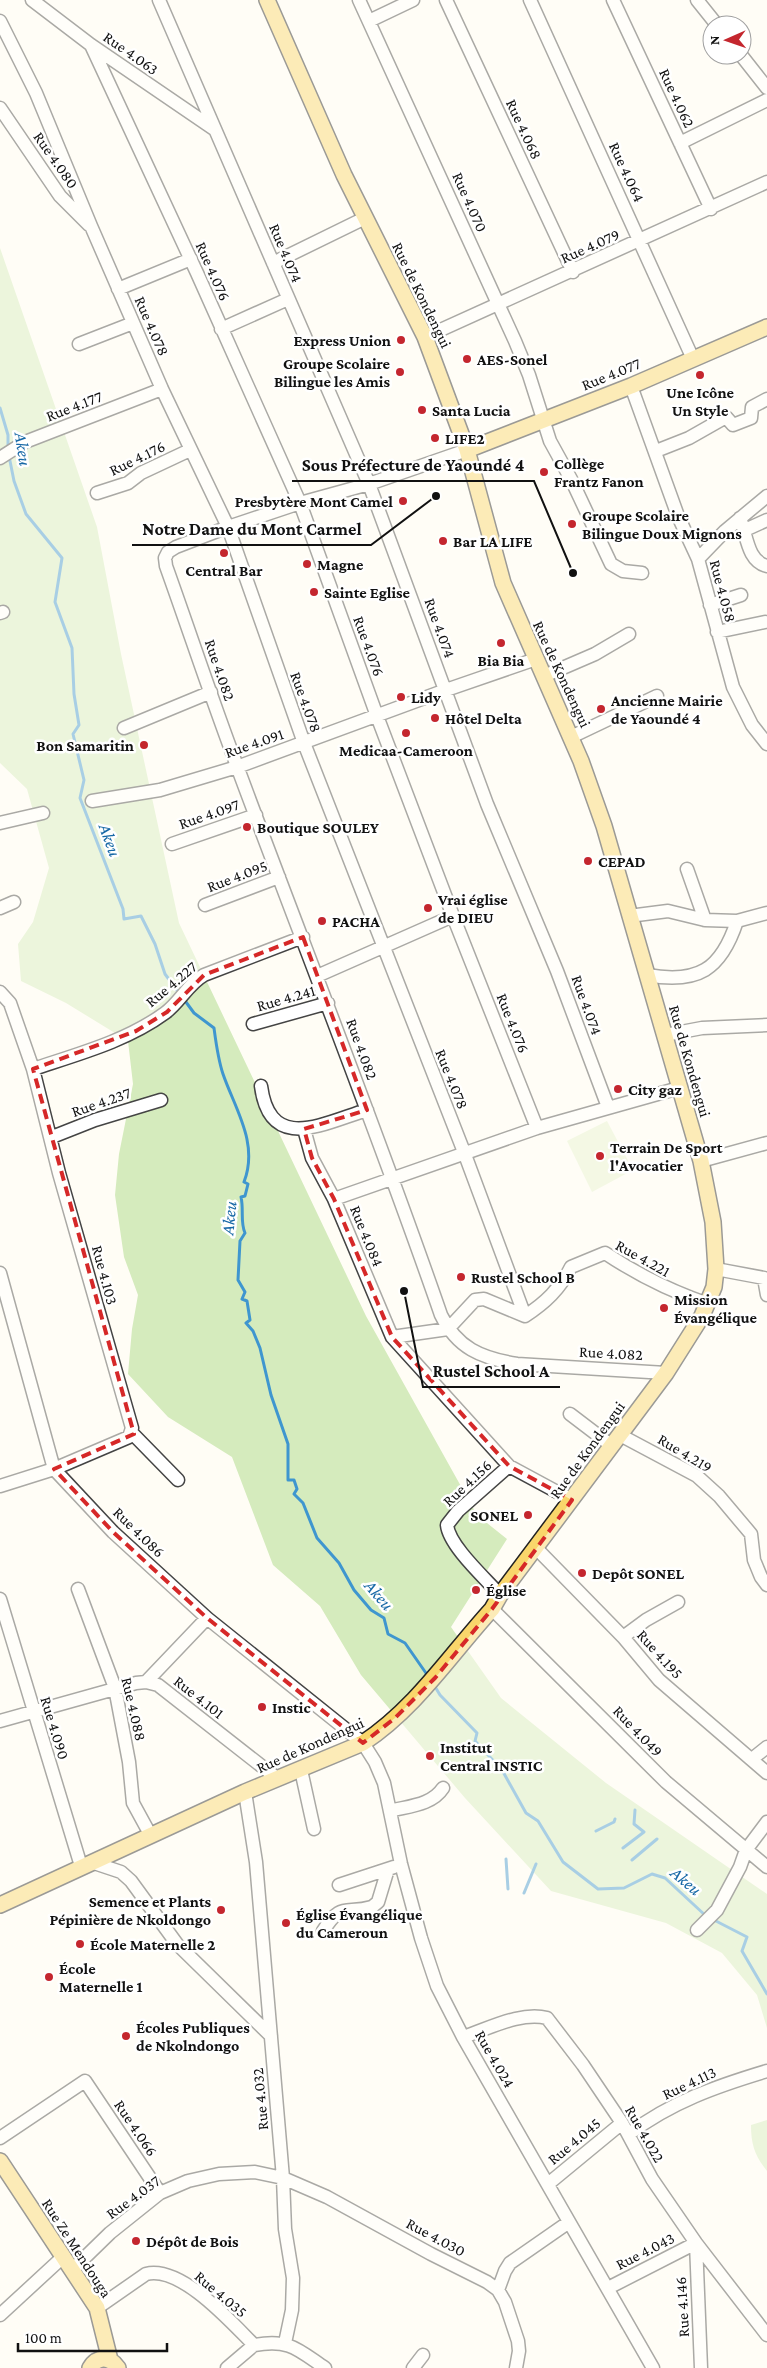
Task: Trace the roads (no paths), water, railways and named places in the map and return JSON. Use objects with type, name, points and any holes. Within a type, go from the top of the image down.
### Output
[{"type":"main road","name":"Rue de Kondengui","points":[[0,1905],[245,1792],[363,1743],[380,1732],[421,1694],[492,1609],[500,1595],[666,1373],[708,1304],[714,1287],[716,1269],[713,1222],[701,1161],[678,1088],[665,1035],[604,826],[571,737],[503,583],[467,450],[426,337],[365,218],[317,116],[267,0]]},
{"type":"main road","name":"Rue 4.077","points":[[467,450],[632,386],[767,326]]},
{"type":"main road","name":"Rue Ze Mendouga","points":[[0,2161],[97,2308],[114,2364]]},
{"type":"main road","points":[[90,2368],[98,2360],[114,2364]]},
{"type":"street","name":"Rue 4.063","points":[[32,0],[91,45],[214,129]]},
{"type":"street","name":"Rue 4.074","points":[[159,0],[370,484],[487,804],[557,971],[608,1107]]},
{"type":"street","name":"Rue 4.070","points":[[359,0],[499,304],[529,375],[550,440],[611,564],[623,571],[642,573]]},
{"type":"street","points":[[369,22],[413,0]]},
{"type":"street","name":"Rue 4.068","points":[[446,0],[573,272]]},
{"type":"street","name":"Rue 4.064","points":[[530,0],[641,240],[693,359]]},
{"type":"street","name":"Rue 4.062","points":[[614,0],[711,209]]},
{"type":"street","points":[[697,0],[709,15]]},
{"type":"street","name":"Rue 4.078","points":[[0,21],[36,93],[162,390],[228,527],[304,743],[382,947],[464,1152],[525,1316]]},
{"type":"street","name":"Rue 4.076","points":[[91,45],[300,503],[377,716],[453,916],[537,1128]]},
{"type":"street","points":[[749,65],[767,88]]},
{"type":"street","points":[[680,143],[767,100]]},
{"type":"street","name":"Rue 4.080","points":[[0,108],[60,196],[91,226]]},
{"type":"street","name":"Rue 4.079","points":[[426,337],[573,272],[767,182]]},
{"type":"street","points":[[273,263],[365,218]]},
{"type":"street","points":[[118,288],[190,259]]},
{"type":"street","points":[[221,329],[288,299]]},
{"type":"street","points":[[79,344],[133,323]]},
{"type":"street","name":"Rue 4.058","points":[[632,386],[678,516],[698,559],[733,687],[752,725],[767,744]]},
{"type":"street","name":"Rue 4.177","points":[[0,458],[25,442],[162,390]]},
{"type":"street","points":[[656,451],[689,438],[726,417],[733,425],[751,418],[752,407],[767,400]]},
{"type":"street","name":"Rue 4.176","points":[[97,493],[128,483],[141,473],[190,450]]},
{"type":"street","points":[[228,527],[300,503],[370,484],[467,450]]},
{"type":"street","points":[[698,559],[742,524],[767,496]]},
{"type":"street","points":[[742,524],[767,520]]},
{"type":"street","points":[[742,524],[754,559],[767,566]]},
{"type":"street","name":"Rue 4.082","points":[[228,527],[168,552],[165,558],[166,566],[237,766],[394,1179],[440,1315],[448,1329],[471,1350],[495,1360],[517,1364],[666,1373]]},
{"type":"street","points":[[710,606],[741,595]]},
{"type":"street","points":[[717,632],[765,622]]},
{"type":"street","points":[[544,676],[595,654],[629,634]]},
{"type":"street","name":"Rue 4.091","points":[[92,801],[160,790],[237,766],[536,659]]},
{"type":"street","points":[[124,728],[211,692]]},
{"type":"street","points":[[571,737],[657,696]]},
{"type":"street","points":[[0,823],[43,813]]},
{"type":"street","name":"Rue 4.097","points":[[172,844],[256,815]]},
{"type":"street","points":[[687,869],[705,920]]},
{"type":"street","name":"Rue 4.095","points":[[206,905],[280,877]]},
{"type":"street","points":[[0,908],[14,902]]},
{"type":"street","points":[[629,916],[668,911],[705,920],[737,921],[767,913]]},
{"type":"street","points":[[317,976],[453,916]]},
{"type":"street","points":[[647,975],[670,979],[709,969],[718,961],[737,921]]},
{"type":"street","name":"Rue 4.227","points":[[33,1068],[78,1054],[136,1031],[167,1012],[192,984],[204,975],[302,937]]},
{"type":"street","name":"Rue 4.103","points":[[0,992],[10,1004],[33,1068],[52,1137],[59,1173],[132,1433]]},
{"type":"street","name":"Rue 4.241","points":[[252,1024],[328,1003]]},
{"type":"street","points":[[665,1035],[702,1028],[767,1025]]},
{"type":"street","points":[[261,1086],[266,1111],[283,1128],[304,1129],[367,1110]]},
{"type":"street","name":"Rue 4.084","points":[[572,1500],[509,1466],[392,1337],[334,1199],[537,1128],[678,1088]]},
{"type":"street","name":"Rue 4.237","points":[[52,1137],[95,1120],[161,1100]]},
{"type":"street","points":[[304,1129],[312,1158],[334,1199]]},
{"type":"street","points":[[701,1161],[767,1143]]},
{"type":"street","name":"Rue 4.221","points":[[525,1316],[543,1304],[563,1282],[571,1267],[605,1253],[633,1272],[667,1290],[708,1304]]},
{"type":"street","points":[[716,1269],[765,1278],[767,1295]]},
{"type":"street","name":"Rue 4.086","points":[[0,1273],[54,1469],[113,1532],[207,1618],[363,1743]]},
{"type":"street","points":[[392,1337],[448,1329],[475,1300],[484,1299],[525,1316]]},
{"type":"street","name":"Rue 4.219","points":[[570,1414],[616,1440],[697,1476],[720,1496],[751,1534],[754,1560],[761,1577],[767,1585]]},
{"type":"street","points":[[0,1486],[54,1469],[132,1433],[178,1480]]},
{"type":"street","name":"Rue 4.156","points":[[500,1595],[456,1547],[448,1532],[447,1525],[458,1511],[509,1466]]},
{"type":"street","name":"Rue 4.195","points":[[536,1548],[623,1637],[666,1686],[767,1773]]},
{"type":"street","name":"Rue 4.088","points":[[78,1589],[115,1688],[129,1762],[133,1803],[151,1836]]},
{"type":"street","name":"Rue 4.090","points":[[0,1599],[33,1712],[86,1864]]},
{"type":"street","points":[[623,1637],[637,1626],[678,1602]]},
{"type":"street","name":"Rue 4.049","points":[[492,1609],[666,1782],[767,1867]]},
{"type":"street","points":[[146,1682],[207,1618]]},
{"type":"street","name":"Rue 4.101","points":[[0,1721],[115,1688],[146,1682],[158,1685],[278,1779]]},
{"type":"street","name":"Rue 4.024","points":[[363,1743],[375,1762],[384,1783],[401,1864],[421,1938],[437,1986],[463,2037],[653,2368]]},
{"type":"street","points":[[752,1759],[767,1747]]},
{"type":"street","points":[[301,1770],[314,1829]]},
{"type":"street","points":[[390,1811],[431,1800],[437,1797],[443,1788]]},
{"type":"street","name":"Rue 4.032","points":[[245,1792],[256,1862],[283,2178],[285,2229],[293,2278],[292,2310],[285,2343]]},
{"type":"street","points":[[697,1930],[717,1910],[740,1867],[746,1850],[767,1822]]},
{"type":"street","points":[[86,1864],[121,1872],[131,1880],[177,1944],[271,2036]]},
{"type":"street","points":[[339,1885],[401,1864]]},
{"type":"street","points":[[323,1931],[333,1915],[346,1909],[372,1907],[378,1902],[388,1869]]},
{"type":"street","name":"Rue 4.022","points":[[463,2037],[533,2016],[546,2018],[583,2066],[622,2123],[652,2179],[696,2244],[767,2335]]},
{"type":"street","name":"Rue 4.113","points":[[628,2134],[680,2103],[717,2086],[767,2071]]},
{"type":"street","name":"Rue 4.066","points":[[0,2138],[85,2081],[160,2193]]},
{"type":"street","name":"Rue 4.045","points":[[548,2184],[622,2123]]},
{"type":"street","name":"Rue 4.037","points":[[0,2316],[160,2193],[188,2181],[219,2174],[254,2172],[283,2178]]},
{"type":"street","name":"Rue 4.030","points":[[283,2178],[327,2197],[431,2254],[488,2282],[498,2290]]},
{"type":"street","points":[[516,2368],[519,2351],[518,2341],[505,2302],[498,2290],[510,2263],[569,2222]]},
{"type":"street","name":"Rue 4.043","points":[[608,2288],[696,2244]]},
{"type":"street","name":"Rue 4.146","points":[[696,2244],[701,2368]]},
{"type":"street","name":"Rue 4.035","points":[[97,2308],[146,2274],[155,2272],[169,2275],[191,2288],[254,2345]]},
{"type":"street","points":[[227,2368],[254,2345],[273,2342],[285,2343],[325,2368]]},
{"type":"street","points":[[413,2368],[423,2355]]},
{"type":"waterway","name":"Akeu","points":[[0,408],[8,435],[8,450]]},
{"type":"waterway","name":"Akeu","points":[[9,456],[14,481],[26,514],[62,558],[55,602],[72,648],[74,694],[79,725],[73,734],[84,780],[80,798],[123,909],[124,919],[141,916],[155,944],[165,974],[179,993]]},
{"type":"waterway","name":"Akeu","points":[[183,998],[194,1013],[214,1028],[221,1068],[244,1126],[249,1154],[244,1182],[248,1184],[245,1196],[241,1197],[245,1233],[240,1241],[238,1280],[245,1292],[242,1299],[247,1301],[250,1320],[246,1323],[253,1331],[260,1348],[271,1395],[288,1444],[288,1480],[294,1480],[297,1489],[294,1494],[303,1503],[317,1538],[339,1563],[354,1590],[371,1610],[384,1618],[388,1634],[405,1643],[428,1676]]},
{"type":"waterway","name":"Akeu","points":[[434,1685],[440,1695],[477,1733],[475,1741],[502,1770],[526,1813],[538,1821],[563,1862],[598,1889],[624,1888],[652,1874],[665,1878],[706,1916]]},
{"type":"waterway","points":[[623,1848],[644,1832],[634,1824],[635,1810]]},
{"type":"waterway","points":[[596,1831],[614,1822],[615,1819]]},
{"type":"waterway","points":[[632,1860],[657,1839]]},
{"type":"waterway","points":[[506,1859],[508,1889]]},
{"type":"waterway","points":[[524,1893],[536,1864]]},
{"type":"waterway","name":"Akeu","points":[[712,1919],[747,1937],[742,1951],[767,1994]]},
{"type":"place","name":"Express Union","points":[[401,340]]},
{"type":"place","name":"AES-Sonel","points":[[467,359]]},
{"type":"place","name":"Groupe Scolaire Bilingue les Amis","points":[[400,372]]},
{"type":"place","name":"Une Icône Un Style","points":[[700,375]]},
{"type":"place","name":"Santa Lucia","points":[[422,410]]},
{"type":"place","name":"LIFE2","points":[[435,438]]},
{"type":"place","name":"Collège Frantz Fanon","points":[[544,472]]},
{"type":"place","name":"Notre Dame du Mont Carmel","points":[[436,496]]},
{"type":"place","name":"Presbytère Mont Camel","points":[[403,501]]},
{"type":"place","name":"Groupe Scolaire Bilingue Doux Mignons","points":[[572,524]]},
{"type":"place","name":"Bar LA LIFE","points":[[443,541]]},
{"type":"place","name":"Central Bar","points":[[224,553]]},
{"type":"place","name":"Magne","points":[[307,564]]},
{"type":"place","name":"Sous Préfecture de Yaoundé 4","points":[[573,573]]},
{"type":"place","name":"Sainte Eglise","points":[[314,592]]},
{"type":"place","name":"Bia Bia","points":[[501,643]]},
{"type":"place","name":"Lidy","points":[[401,697]]},
{"type":"place","name":"Ancienne Mairie de Yaoundé 4","points":[[601,709]]},
{"type":"place","name":"Hôtel Delta","points":[[435,718]]},
{"type":"place","name":"Medicaa-Cameroon","points":[[406,733]]},
{"type":"place","name":"Bon Samaritin","points":[[144,745]]},
{"type":"place","name":"Boutique SOULEY","points":[[247,827]]},
{"type":"place","name":"CEPAD","points":[[588,861]]},
{"type":"place","name":"Vrai église de DIEU","points":[[428,908]]},
{"type":"place","name":"PACHA","points":[[322,921]]},
{"type":"place","name":"City gaz","points":[[618,1089]]},
{"type":"place","name":"Terrain De Sport l'Avocatier","points":[[600,1156]]},
{"type":"place","name":"Rustel School B","points":[[461,1277]]},
{"type":"place","name":"Rustel School A","points":[[404,1291]]},
{"type":"place","name":"Mission Évangélique","points":[[664,1308]]},
{"type":"place","name":"SONEL","points":[[528,1515]]},
{"type":"place","name":"Depôt SONEL","points":[[582,1573]]},
{"type":"place","name":"Église","points":[[476,1590]]},
{"type":"place","name":"Instic","points":[[262,1707]]},
{"type":"place","name":"Institut Central INSTIC","points":[[430,1756]]},
{"type":"place","name":"Semence et Plants Pépinière de Nkoldongo","points":[[221,1910]]},
{"type":"place","name":"Église Évangélique du Cameroun","points":[[286,1923]]},
{"type":"place","name":"École Maternelle 2","points":[[80,1944]]},
{"type":"place","name":"École Maternelle 1","points":[[49,1977]]},
{"type":"place","name":"Écoles Publiques de Nkolndongo","points":[[126,2036]]},
{"type":"place","name":"Dépôt de Bois","points":[[136,2241]]}]
